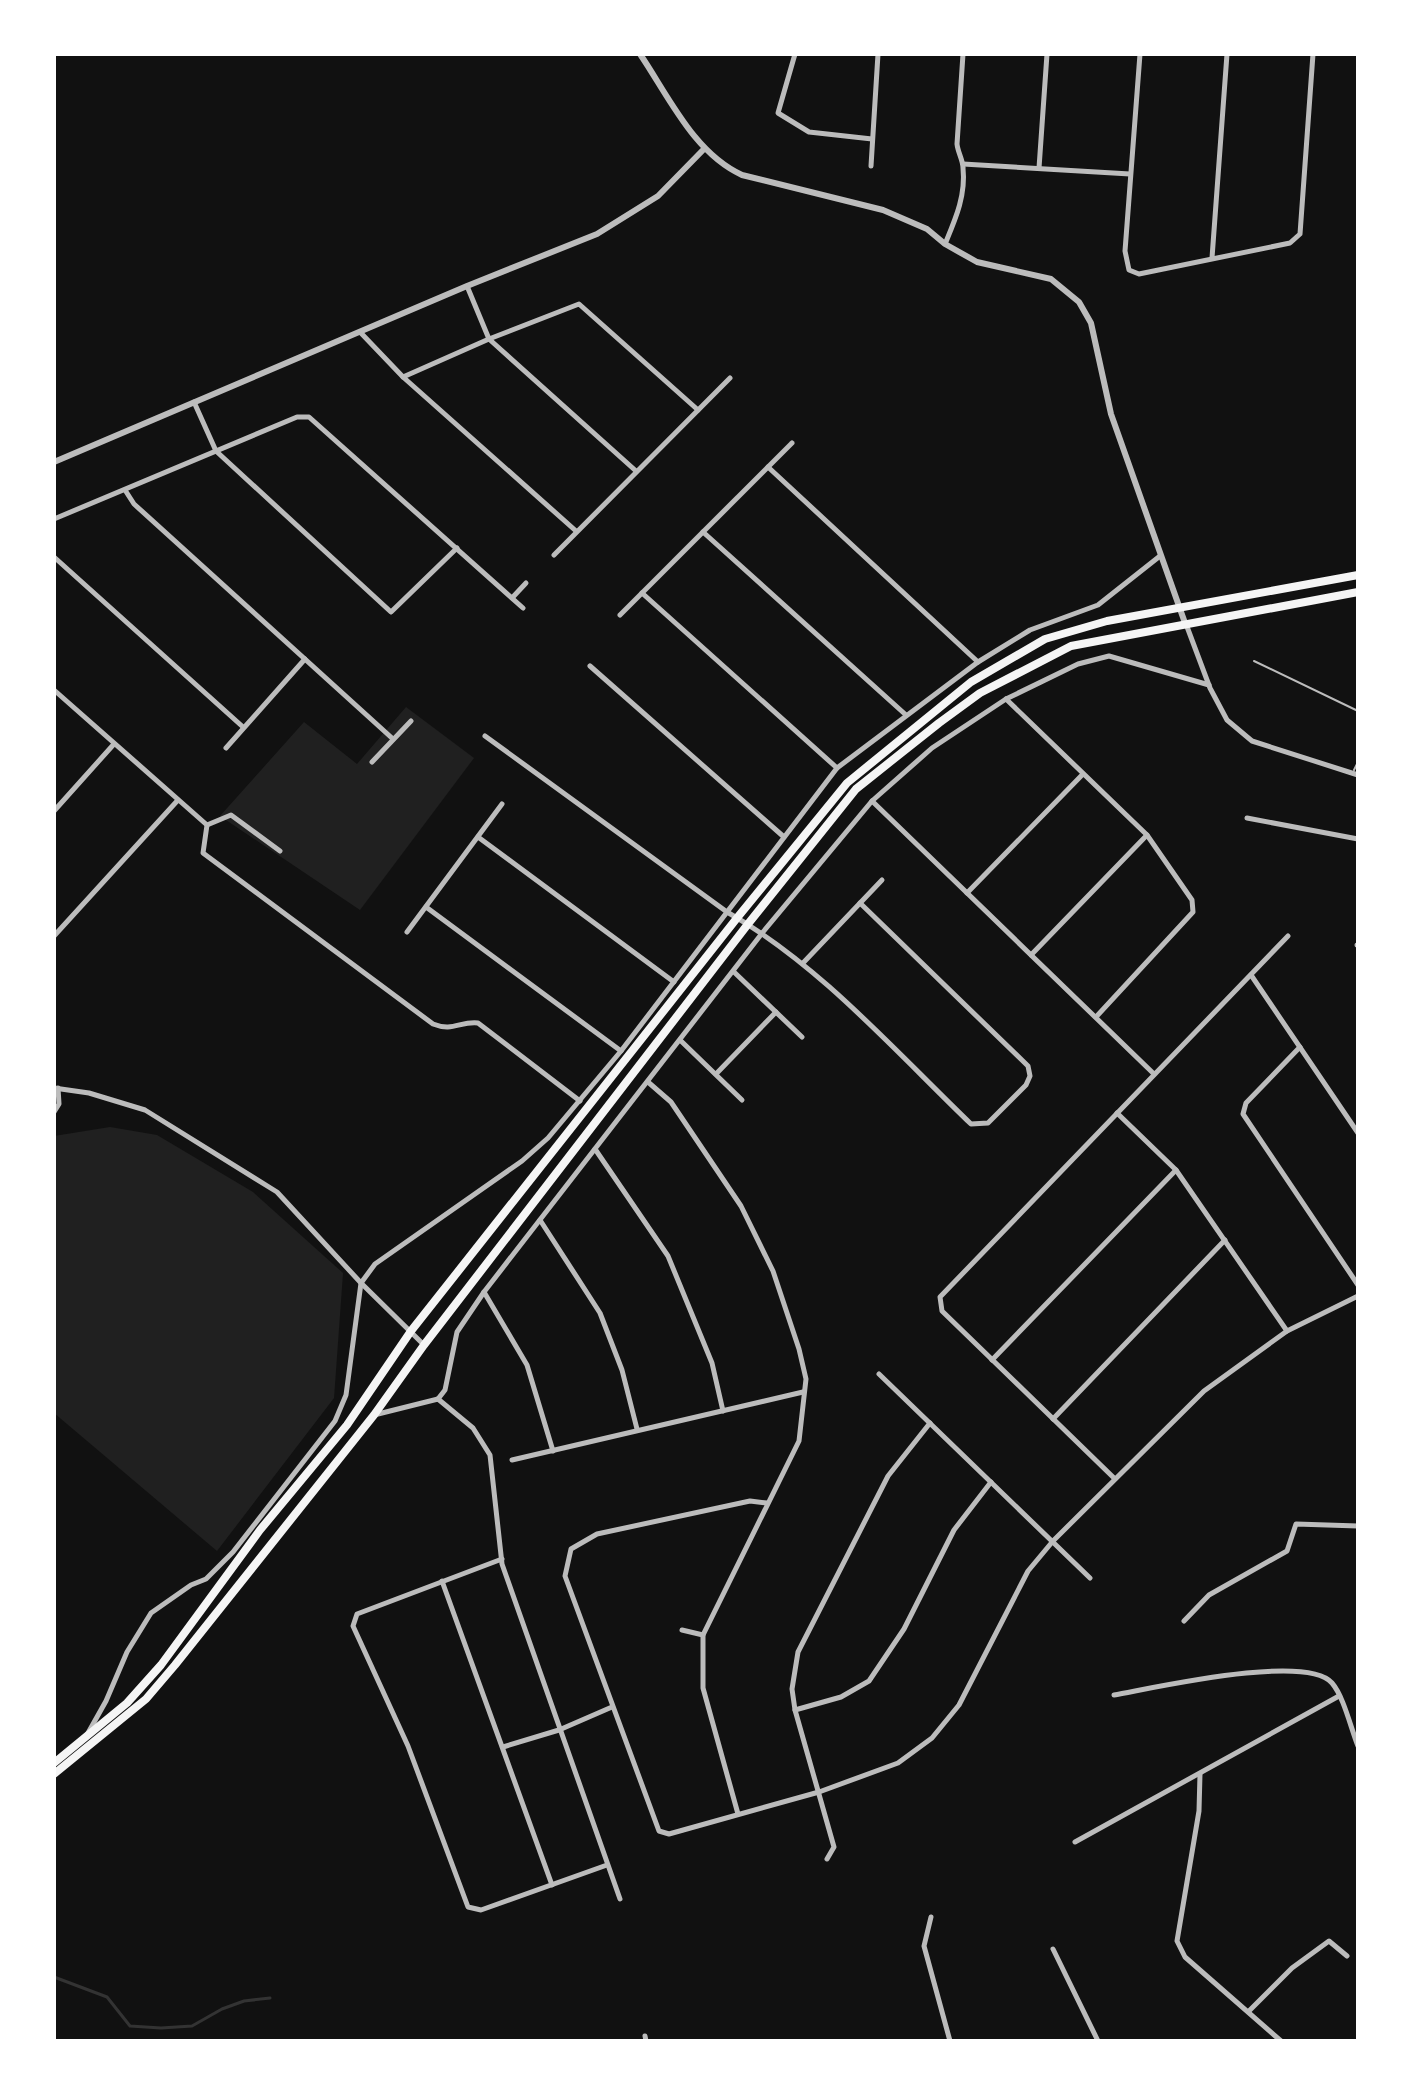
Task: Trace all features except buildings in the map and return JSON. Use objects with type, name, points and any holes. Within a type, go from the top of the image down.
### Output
[{"type":"highway","points":[[54,1763],[127,1703],[161,1665],[260,1530],[347,1425],[411,1331],[847,783],[971,682],[1045,639],[1107,621],[1358,575]]},
{"type":"highway","points":[[54,1774],[146,1699],[374,1415],[424,1345],[748,924],[856,789],[980,693],[1071,646],[1358,592]]},
{"type":"street","points":[[640,54],[704,149],[723,166],[742,175],[883,210],[927,229],[945,244],[977,262],[1051,279],[1079,302],[1091,323],[1111,414],[1160,556],[1209,685],[1227,720],[1252,741],[1356,773]]},
{"type":"street","points":[[795,54],[778,113],[809,132],[872,139]]},
{"type":"street","points":[[871,166],[878,54]]},
{"type":"street","points":[[945,244],[960,209],[963,164],[958,157],[957,144],[963,54]]},
{"type":"street","points":[[1039,168],[1047,54]]},
{"type":"street","points":[[1140,54],[1125,251],[1129,270],[1139,274],[1290,243],[1300,234],[1313,54]]},
{"type":"street","points":[[1212,258],[1227,54]]},
{"type":"street","points":[[54,462],[597,234],[658,196],[704,149]]},
{"type":"street","points":[[963,164],[1130,174]]},
{"type":"street","points":[[467,286],[489,339],[636,471]]},
{"type":"street","points":[[403,377],[579,304],[698,410]]},
{"type":"street","points":[[360,332],[403,377],[576,531]]},
{"type":"street","points":[[554,555],[730,378]]},
{"type":"street","points":[[194,402],[216,451],[391,612],[457,548]]},
{"type":"street","points":[[54,519],[297,417],[309,417],[523,608]]},
{"type":"street","points":[[620,615],[792,443]]},
{"type":"street","points":[[768,467],[978,662]]},
{"type":"street","points":[[125,490],[134,504],[393,739]]},
{"type":"street","points":[[703,532],[906,715]]},
{"type":"street","points":[[84,1740],[106,1701],[127,1652],[151,1613],[191,1585],[206,1579],[233,1552],[335,1421],[346,1395],[361,1283],[375,1264],[522,1161],[548,1138],[621,1051],[837,768],[978,662],[1030,630],[1098,605],[1160,556]]},
{"type":"street","points":[[54,557],[243,727]]},
{"type":"street","points":[[512,598],[526,583]]},
{"type":"street","points":[[642,593],[837,768]]},
{"type":"street","points":[[374,1415],[438,1399],[445,1390],[457,1332],[484,1292],[763,932],[872,801],[932,748],[1006,699],[1078,664],[1109,656],[1209,685]]},
{"type":"street","points":[[226,748],[305,659]]},
{"type":"street","points":[[590,666],[784,837]]},
{"type":"street","points":[[54,690],[207,825]]},
{"type":"street","points":[[1006,699],[1147,835],[1192,900],[1193,912],[1096,1017]]},
{"type":"street","points":[[372,762],[411,721]]},
{"type":"street","points":[[485,736],[727,912],[763,932],[803,963],[971,1124],[988,1123],[1026,1085],[1030,1076],[1028,1066],[860,903]]},
{"type":"street","points":[[54,811],[114,744]]},
{"type":"street","points":[[967,893],[1083,774]]},
{"type":"street","points":[[54,936],[178,800]]},
{"type":"street","points":[[872,801],[1154,1074]]},
{"type":"street","points":[[407,932],[502,804]]},
{"type":"street","points":[[207,825],[231,815],[280,851]]},
{"type":"street","points":[[1247,818],[1358,839]]},
{"type":"street","points":[[207,825],[203,853],[400,1000],[447,1029],[471,1022],[485,1027],[580,1101]]},
{"type":"street","points":[[1031,955],[1147,835]]},
{"type":"street","points":[[478,837],[674,982]]},
{"type":"street","points":[[803,963],[882,880]]},
{"type":"street","points":[[426,907],[621,1051]]},
{"type":"street","points":[[1114,1478],[942,1311],[940,1297],[1288,936]]},
{"type":"street","points":[[733,971],[802,1037]]},
{"type":"street","points":[[1251,974],[1358,1133]]},
{"type":"street","points":[[716,1074],[776,1012]]},
{"type":"street","points":[[680,1040],[742,1100]]},
{"type":"street","points":[[1300,1047],[1246,1103],[1243,1114],[1358,1285]]},
{"type":"street","points":[[648,1082],[671,1102],[741,1206],[773,1271],[806,1379],[799,1441],[703,1635],[703,1688],[738,1814]]},
{"type":"street","points":[[54,1112],[59,1104],[56,1088],[89,1093],[145,1110],[277,1192],[361,1283],[424,1345]]},
{"type":"street","points":[[1117,1113],[1176,1170],[1287,1331]]},
{"type":"street","points":[[595,1149],[668,1256],[712,1363],[723,1411]]},
{"type":"street","points":[[992,1360],[1176,1170]]},
{"type":"street","points":[[540,1220],[600,1313],[622,1370],[637,1429]]},
{"type":"street","points":[[1053,1419],[1225,1240]]},
{"type":"street","points":[[484,1292],[527,1365],[553,1451]]},
{"type":"street","points":[[767,1503],[750,1501],[597,1534],[571,1549],[565,1576],[659,1831],[669,1834],[819,1792],[898,1763],[932,1738],[959,1705],[1028,1571],[1053,1541],[1204,1391],[1287,1331],[1358,1296]]},
{"type":"street","points":[[879,1374],[1090,1578]]},
{"type":"street","points":[[512,1460],[803,1392]]},
{"type":"street","points":[[438,1399],[473,1428],[490,1455],[502,1559],[620,1899]]},
{"type":"street","points":[[827,1859],[834,1847],[795,1710],[792,1689],[798,1652],[888,1476],[930,1423]]},
{"type":"street","points":[[795,1710],[841,1697],[869,1681],[904,1629],[954,1530],[991,1482]]},
{"type":"street","points":[[1184,1621],[1209,1595],[1287,1551],[1296,1524],[1358,1526]]},
{"type":"street","points":[[502,1559],[357,1614],[353,1626],[408,1746],[468,1907],[481,1910],[607,1865]]},
{"type":"street","points":[[442,1581],[552,1885]]},
{"type":"street","points":[[682,1630],[703,1635]]},
{"type":"street","points":[[1114,1695],[1270,1669],[1319,1674],[1332,1683],[1354,1728],[1358,1746]]},
{"type":"street","points":[[1075,1842],[1339,1696]]},
{"type":"street","points":[[503,1747],[559,1730],[612,1707]]},
{"type":"street","points":[[1200,1774],[1199,1811],[1177,1941],[1185,1957],[1249,2011],[1277,2040]]},
{"type":"street","points":[[931,1917],[924,1946],[950,2041]]},
{"type":"street","points":[[1249,2011],[1292,1968],[1329,1941],[1347,1956]]},
{"type":"street","points":[[1053,1949],[1098,2041]]},
{"type":"lane","points":[[1254,661],[1358,711]]},
{"type":"lane","points":[[1356,773],[1358,762]]},
{"type":"shaded area","points":[[406,707],[474,758],[360,910],[220,816],[304,722],[357,764]]},
{"type":"shaded area","points":[[110,1127],[157,1135],[253,1192],[343,1273],[334,1398],[217,1551],[54,1413],[54,1136]]},
{"type":"waterway","points":[[54,1977],[107,1997],[130,2026],[192,2026],[244,2001],[270,1998]]}]
